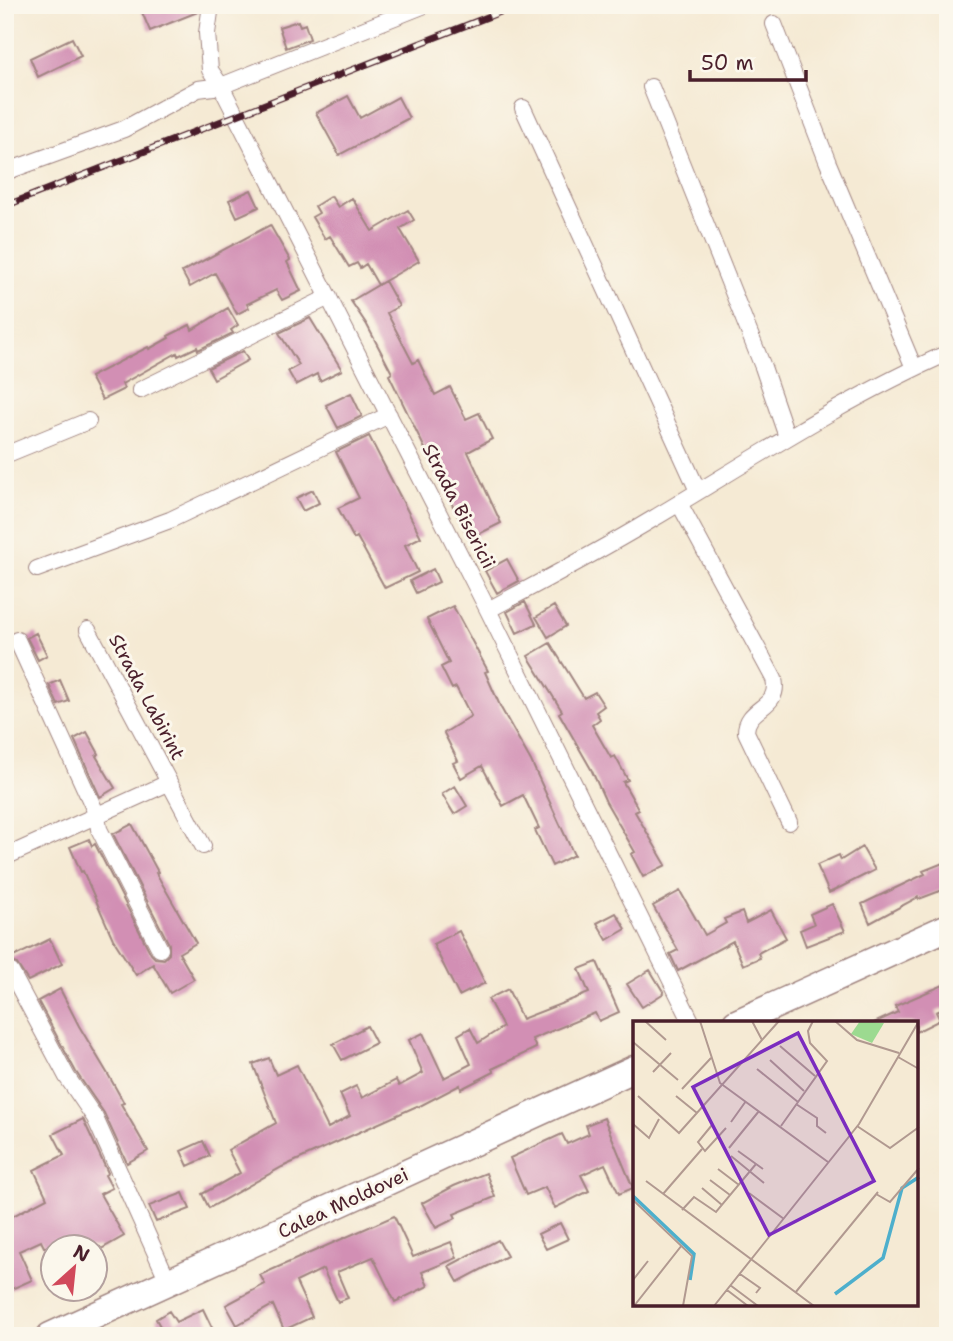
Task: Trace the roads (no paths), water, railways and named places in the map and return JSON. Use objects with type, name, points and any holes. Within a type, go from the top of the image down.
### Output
[{"type":"highway","points":[[740,1021],[948,927]]},
{"type":"highway","name":"Calea Moldovei","points":[[50,1336],[633,1070]]},
{"type":"street","name":"Strada Bisericii","points":[[211,5],[208,33],[210,70],[221,86],[488,610],[691,1021]]},
{"type":"street","points":[[5,172],[124,129],[198,89],[221,86],[425,5]]},
{"type":"street","points":[[774,24],[828,163],[914,368]]},
{"type":"street","points":[[651,87],[758,355],[787,437]]},
{"type":"street","points":[[523,108],[698,491]]},
{"type":"street","points":[[140,390],[329,297]]},
{"type":"street","points":[[488,610],[575,564],[787,437],[914,368],[948,353]]},
{"type":"street","points":[[37,569],[170,520],[389,415]]},
{"type":"street","points":[[5,455],[88,421]]},
{"type":"street","points":[[679,503],[774,678],[775,691],[771,700],[749,719],[746,732],[789,822]]},
{"type":"street","name":"Strada Labirint","points":[[88,630],[203,846]]},
{"type":"street","points":[[17,640],[97,815],[99,829],[159,949]]},
{"type":"street","name":"Strada Labirint","points":[[5,857],[168,783]]},
{"type":"street","points":[[11,972],[67,1077],[95,1118],[169,1283]]},
{"type":"railway","points":[[5,206],[518,5]]}]
